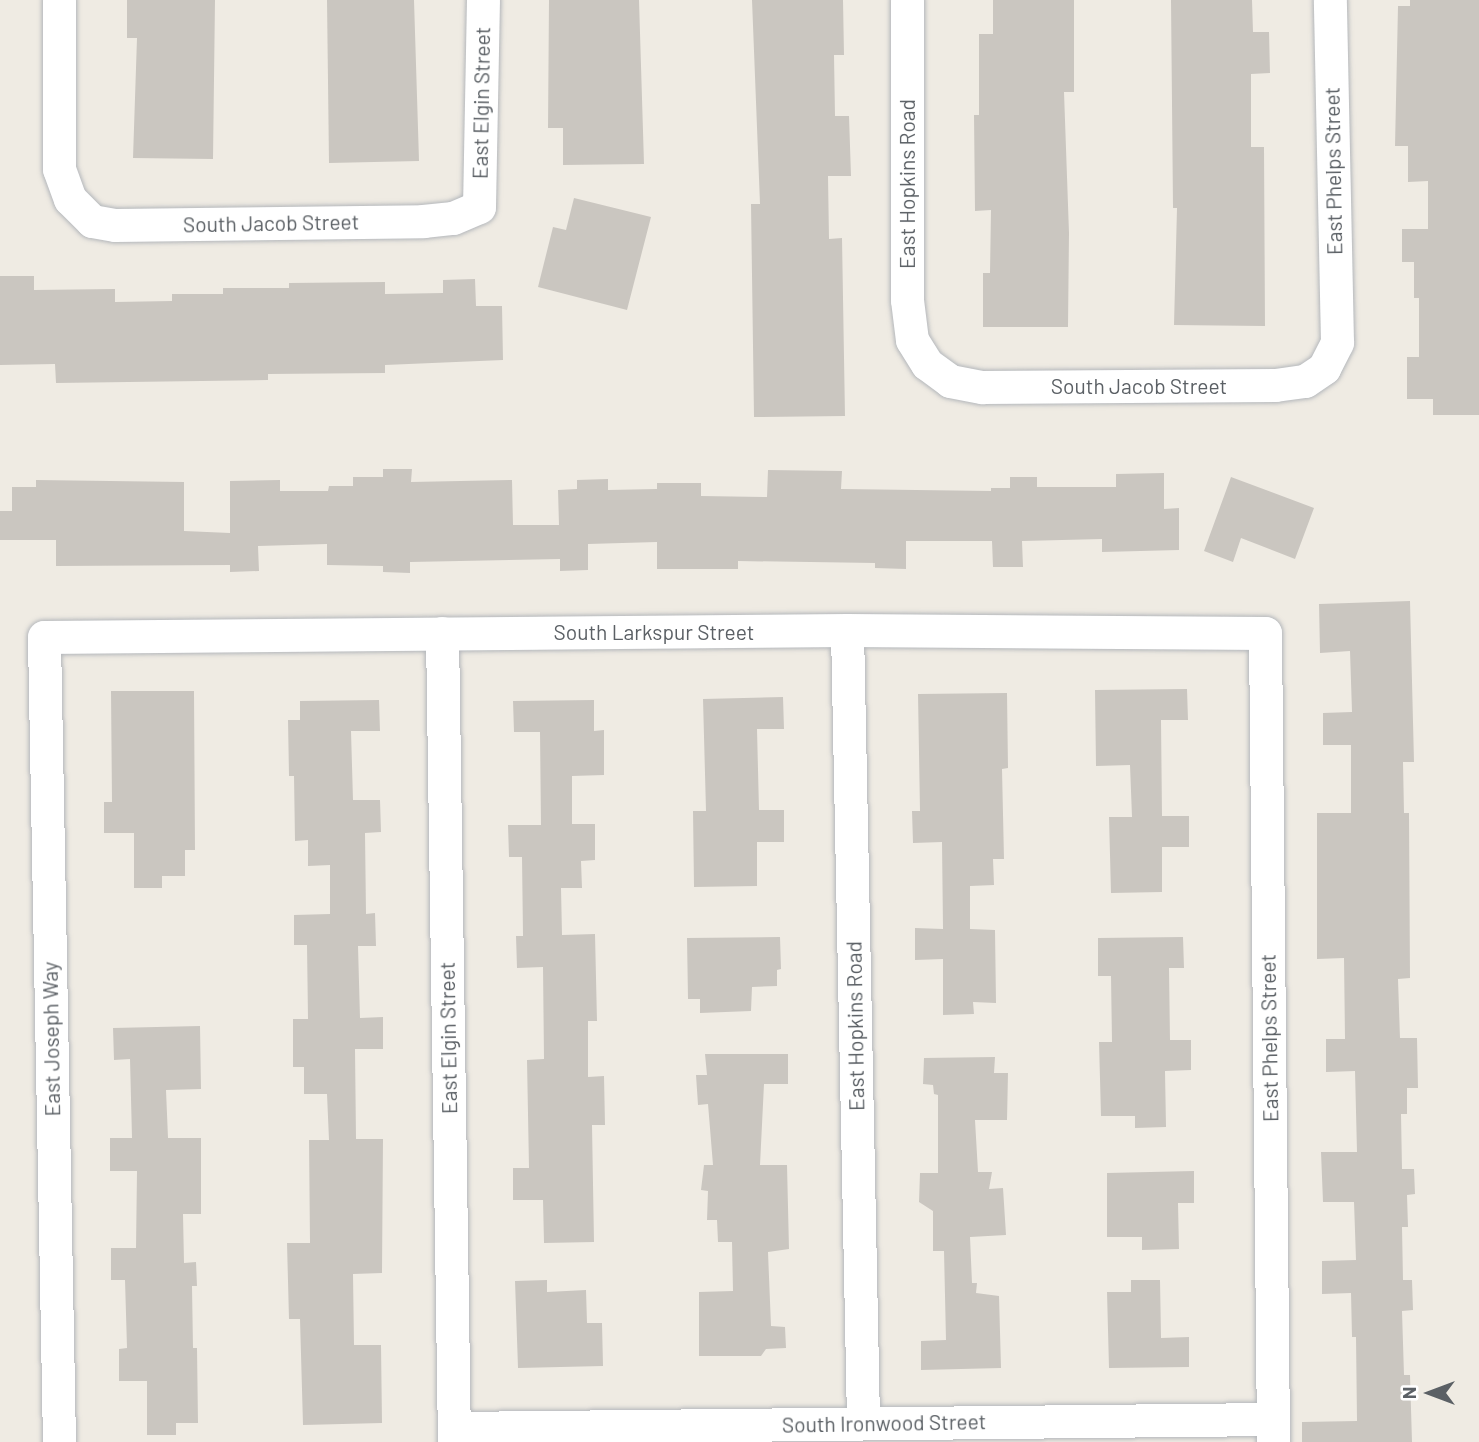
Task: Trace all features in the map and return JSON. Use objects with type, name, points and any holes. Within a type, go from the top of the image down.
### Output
[{"type":"street","name":"South Jacob Street","points":[[59,0],[59,169],[70,199],[92,221],[115,225],[423,221],[453,218],[479,207]]},
{"type":"street","name":"East Elgin Street","points":[[479,207],[483,0]]},
{"type":"street","name":"East Hopkins Road","points":[[907,0],[907,299],[912,340],[927,364]]},
{"type":"street","name":"East Phelps Street","points":[[1330,0],[1337,342]]},
{"type":"street","name":"South Jacob Street","points":[[927,364],[950,381],[982,387],[1275,385],[1305,381],[1324,368],[1337,342]]},
{"type":"street","name":"East Hopkins Road","points":[[847,630],[863,1423]]},
{"type":"street","name":"South Larkspur Street","points":[[44,637],[847,630],[1265,633]]},
{"type":"street","name":"East Elgin Street","points":[[442,633],[454,1435]]},
{"type":"street","name":"East Phelps Street","points":[[1265,633],[1273,1430]]},
{"type":"street","name":"East Joseph Way","points":[[44,637],[59,1442]]},
{"type":"street","name":"South Ironwood Street","points":[[454,1435],[863,1423],[1273,1430]]},
{"type":"building","points":[[127,0],[215,0],[213,159],[133,158],[137,38],[127,38]]},
{"type":"building","points":[[327,0],[414,0],[419,161],[329,163]]},
{"type":"building","points":[[549,0],[639,0],[644,164],[563,165],[563,128],[548,128]]},
{"type":"building","points":[[752,0],[843,0],[844,55],[834,55],[835,116],[849,116],[851,176],[828,176],[829,239],[842,238],[845,416],[754,417],[751,204],[760,204]]},
{"type":"building","points":[[993,0],[1074,0],[1074,92],[1064,92],[1069,233],[1068,327],[983,327],[983,273],[990,273],[991,210],[975,211],[974,115],[979,115],[979,34],[993,34]]},
{"type":"building","points":[[1171,0],[1252,0],[1253,32],[1269,32],[1270,73],[1251,74],[1251,147],[1264,147],[1265,326],[1174,325],[1177,208],[1173,208]]},
{"type":"building","points":[[1410,0],[1479,0],[1479,415],[1433,415],[1433,399],[1407,399],[1407,357],[1419,357],[1419,298],[1414,298],[1414,262],[1402,262],[1402,229],[1428,229],[1428,181],[1408,182],[1408,146],[1395,146],[1398,6],[1410,6]]},
{"type":"building","points":[[574,198],[651,217],[627,310],[538,287],[553,227],[566,230]]},
{"type":"building","points":[[0,276],[34,276],[34,290],[115,289],[115,302],[172,301],[172,294],[223,294],[223,288],[289,288],[289,283],[385,282],[385,294],[443,293],[443,280],[475,279],[476,306],[502,306],[503,360],[385,365],[385,373],[268,374],[268,380],[56,383],[55,364],[0,365]]},
{"type":"building","points":[[383,469],[412,469],[411,482],[512,480],[513,525],[559,525],[558,490],[577,489],[577,480],[608,479],[608,490],[657,489],[657,483],[701,483],[701,496],[767,497],[768,470],[842,471],[841,489],[991,491],[991,488],[1010,488],[1010,477],[1037,477],[1037,487],[1116,487],[1116,474],[1164,473],[1164,509],[1179,508],[1179,550],[1102,552],[1102,539],[1022,541],[1023,567],[993,567],[992,541],[906,541],[906,569],[875,568],[875,563],[738,561],[738,569],[657,569],[657,542],[588,544],[588,570],[560,571],[560,559],[410,562],[410,573],[383,572],[383,566],[327,565],[327,544],[258,546],[259,571],[230,572],[230,565],[56,566],[56,540],[0,540],[0,511],[12,511],[12,487],[36,487],[36,480],[184,482],[184,531],[230,533],[230,481],[280,480],[280,491],[328,491],[329,486],[353,486],[353,477],[383,477]]},
{"type":"building","points":[[1231,477],[1314,508],[1295,559],[1241,538],[1233,562],[1204,551]]},
{"type":"building","points":[[1410,601],[1414,762],[1403,762],[1404,813],[1409,813],[1410,978],[1398,979],[1400,1038],[1417,1038],[1418,1088],[1407,1088],[1407,1114],[1401,1114],[1402,1169],[1414,1169],[1415,1194],[1407,1195],[1408,1227],[1402,1227],[1403,1280],[1412,1280],[1413,1310],[1402,1311],[1404,1375],[1410,1375],[1412,1442],[1302,1442],[1302,1422],[1357,1421],[1356,1337],[1352,1337],[1351,1293],[1322,1294],[1322,1261],[1356,1260],[1354,1202],[1323,1202],[1321,1152],[1357,1152],[1355,1071],[1326,1072],[1326,1039],[1345,1039],[1344,958],[1317,959],[1317,813],[1351,813],[1351,745],[1323,745],[1323,713],[1352,712],[1350,651],[1320,653],[1319,604]]},
{"type":"building","points":[[1187,689],[1188,720],[1161,720],[1162,816],[1189,816],[1189,847],[1162,847],[1162,892],[1111,893],[1109,817],[1132,817],[1130,765],[1096,766],[1095,690]]},
{"type":"building","points":[[111,691],[194,691],[195,850],[185,850],[185,876],[162,876],[162,888],[134,888],[134,833],[104,833],[104,802],[112,802]]},
{"type":"building","points":[[1007,693],[1008,768],[1002,769],[1004,859],[993,859],[994,885],[970,886],[970,929],[995,930],[996,1003],[973,1002],[974,1014],[943,1015],[943,959],[915,960],[915,928],[943,929],[942,842],[913,843],[912,811],[920,811],[918,694]]},
{"type":"building","points":[[783,697],[784,729],[757,729],[759,810],[784,810],[784,842],[757,842],[757,886],[694,887],[693,811],[706,811],[703,699]]},
{"type":"building","points":[[379,700],[380,731],[351,731],[353,800],[380,800],[381,832],[365,833],[366,914],[375,913],[376,946],[358,946],[360,1018],[383,1017],[383,1049],[355,1049],[356,1139],[383,1139],[382,1273],[353,1274],[354,1345],[381,1345],[382,1423],[303,1425],[300,1319],[289,1319],[287,1243],[310,1243],[309,1140],[329,1140],[327,1094],[304,1094],[304,1067],[293,1067],[293,1019],[308,1019],[307,945],[294,945],[294,915],[330,914],[330,865],[308,866],[308,840],[295,841],[294,776],[289,776],[288,720],[300,720],[300,701]]},
{"type":"building","points":[[594,700],[594,731],[604,730],[604,775],[572,776],[572,824],[595,824],[595,860],[581,861],[582,888],[561,888],[562,935],[595,934],[597,1021],[588,1021],[588,1077],[604,1076],[605,1125],[592,1125],[594,1242],[544,1243],[543,1200],[513,1200],[513,1168],[529,1168],[527,1060],[544,1059],[543,967],[517,968],[516,936],[523,936],[522,857],[509,857],[508,825],[541,825],[540,732],[514,732],[513,701]]},
{"type":"building","points":[[780,937],[781,969],[777,970],[777,986],[752,987],[751,1011],[700,1013],[700,999],[688,999],[687,938]]},
{"type":"building","points":[[1183,937],[1184,968],[1169,968],[1170,1040],[1191,1040],[1191,1070],[1165,1071],[1166,1127],[1135,1128],[1135,1116],[1101,1116],[1099,1042],[1112,1042],[1111,976],[1098,976],[1098,938]]},
{"type":"building","points":[[200,1026],[201,1089],[166,1090],[168,1138],[201,1138],[201,1214],[183,1214],[184,1263],[196,1262],[197,1286],[192,1286],[193,1348],[197,1348],[198,1423],[176,1423],[176,1435],[147,1435],[147,1381],[119,1381],[119,1349],[127,1348],[125,1280],[111,1280],[111,1248],[136,1248],[137,1171],[110,1171],[110,1138],[132,1138],[130,1059],[114,1060],[113,1028]]},
{"type":"building","points":[[705,1054],[788,1054],[788,1084],[764,1084],[760,1165],[787,1165],[789,1249],[768,1252],[771,1326],[785,1327],[786,1348],[766,1349],[761,1356],[699,1356],[699,1292],[733,1291],[732,1242],[718,1242],[717,1220],[707,1220],[708,1191],[701,1190],[704,1165],[713,1165],[708,1104],[698,1105],[696,1075],[707,1075]]},
{"type":"building","points":[[995,1057],[994,1073],[1008,1073],[1007,1120],[975,1120],[978,1172],[992,1172],[989,1189],[1003,1188],[1006,1235],[970,1237],[972,1283],[977,1283],[976,1293],[999,1296],[1001,1368],[921,1370],[921,1341],[946,1340],[944,1251],[933,1251],[933,1211],[919,1202],[920,1173],[938,1173],[938,1095],[934,1094],[933,1085],[923,1084],[924,1058]]},
{"type":"building","points":[[1194,1171],[1194,1203],[1178,1203],[1179,1249],[1142,1250],[1142,1237],[1107,1237],[1107,1173]]},
{"type":"building","points":[[547,1280],[547,1292],[586,1290],[587,1323],[602,1323],[603,1366],[518,1368],[515,1281]]},
{"type":"building","points":[[1131,1280],[1160,1280],[1161,1338],[1189,1337],[1189,1367],[1109,1368],[1107,1292],[1131,1292]]}]
